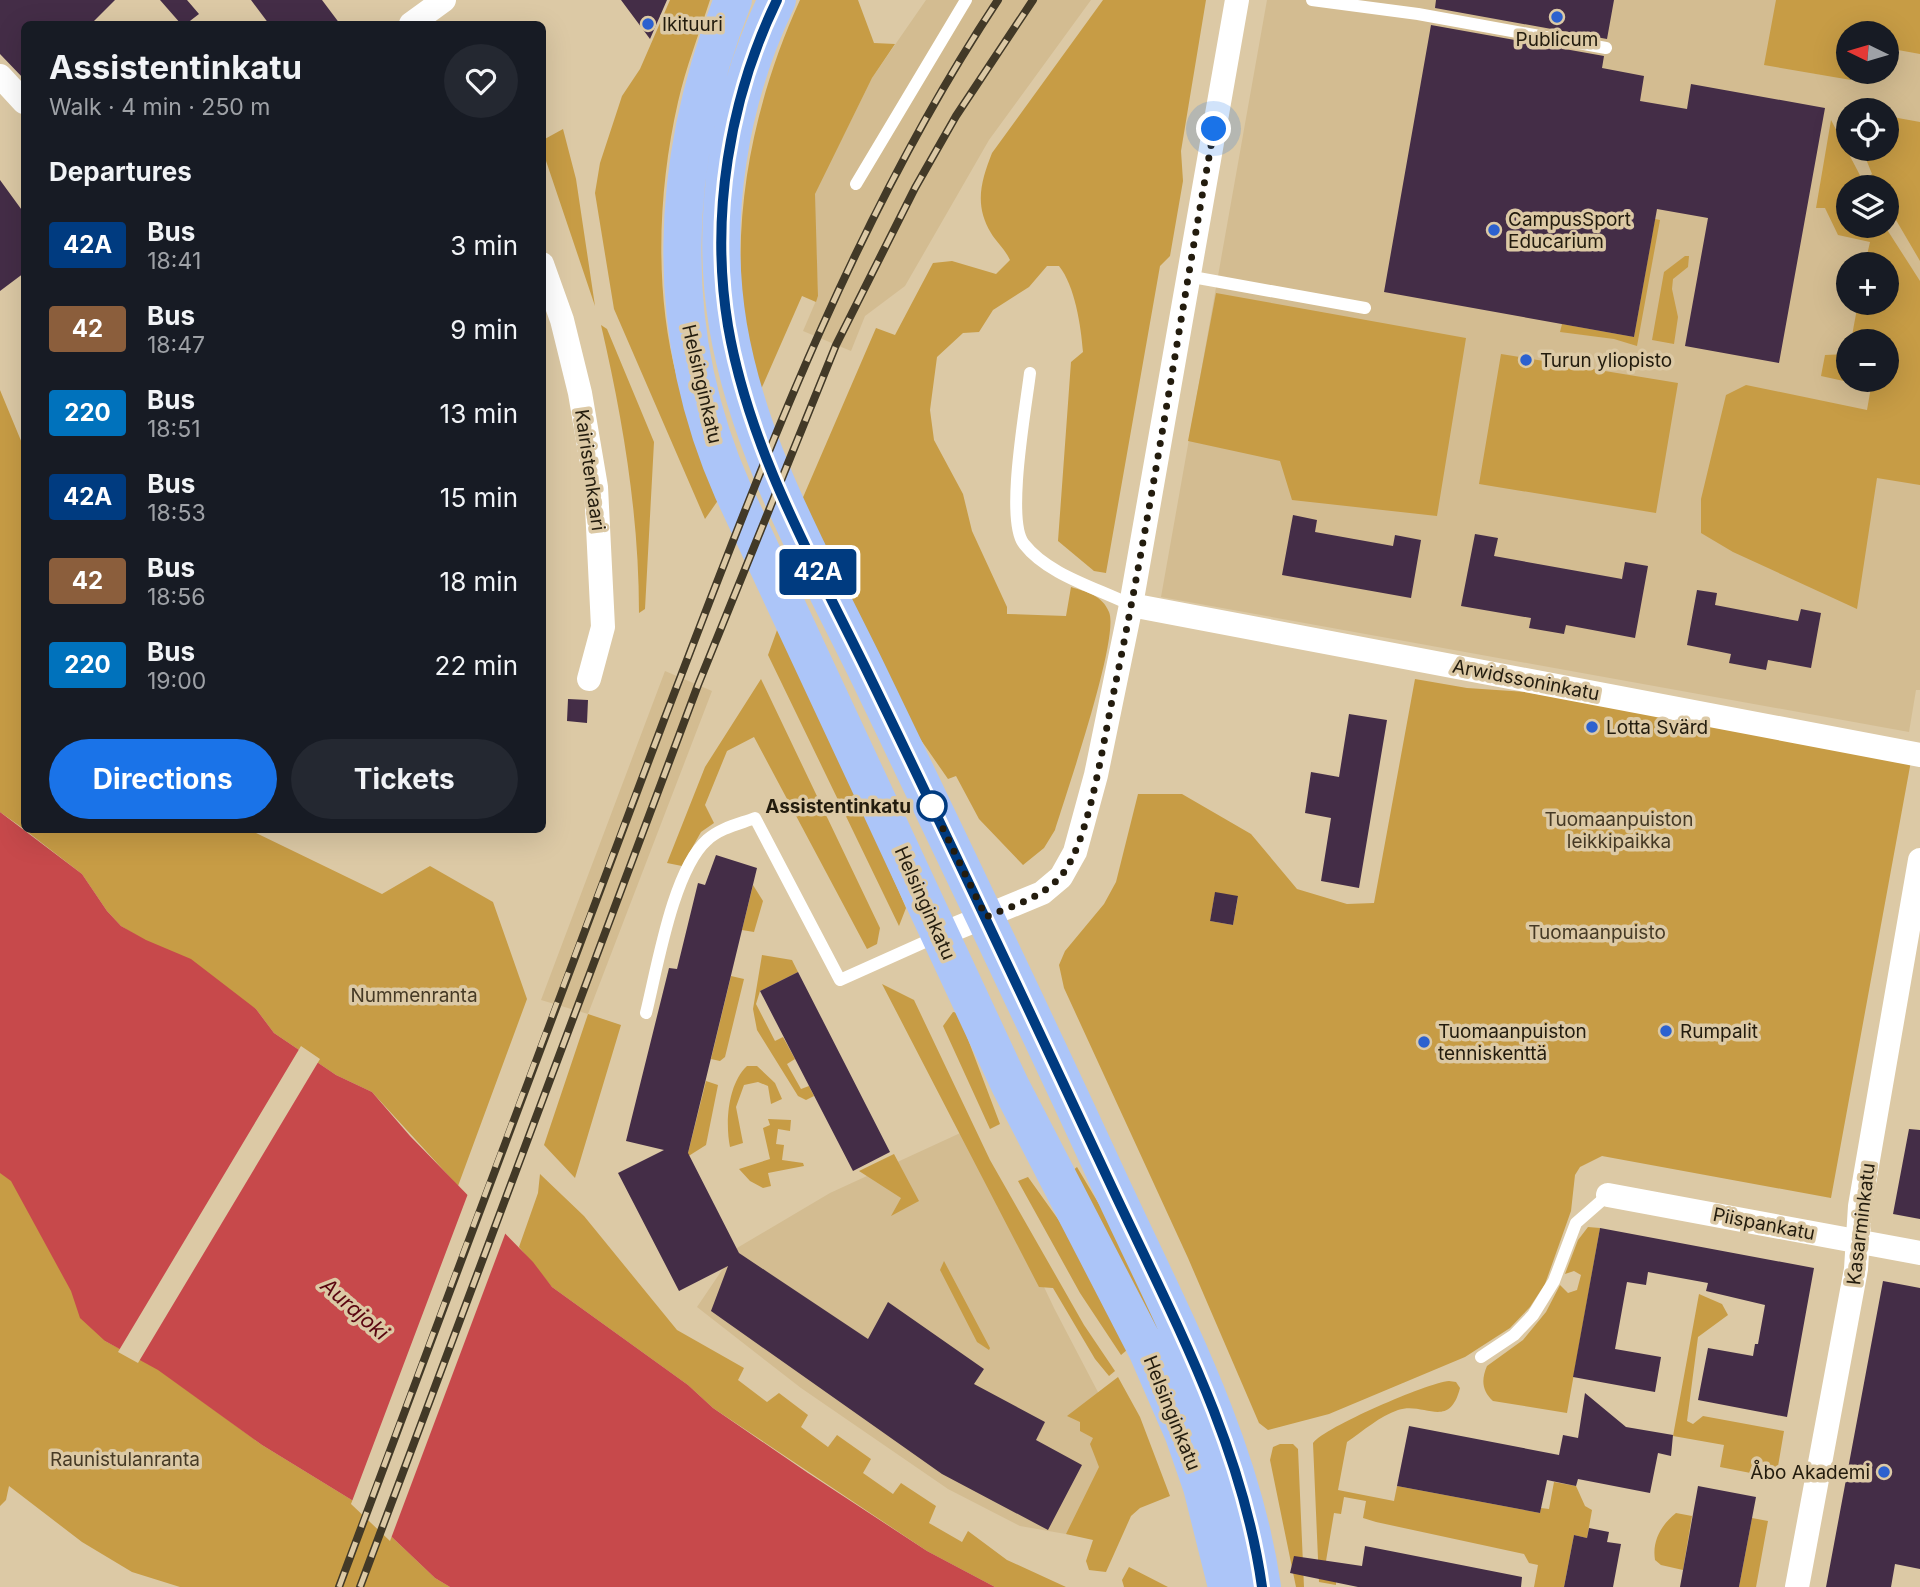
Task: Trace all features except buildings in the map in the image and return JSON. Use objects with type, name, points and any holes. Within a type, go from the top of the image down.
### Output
[{"type":"main road","name":"Helsinginkatu","points":[[733,0],[707,69],[685,171],[681,252],[683,295],[694,370],[706,418],[729,481],[1010,1086],[1147,1350],[1184,1435],[1206,1499],[1227,1587]]},
{"type":"main road","name":"Helsinginkatu","points":[[777,0],[745,83],[726,169],[724,289],[737,372],[760,445],[791,517],[986,917],[1207,1394],[1241,1493],[1262,1587]]},
{"type":"street","points":[[940,935],[1042,892],[1060,877],[1075,852],[1096,775],[1131,605],[1237,0]]},
{"type":"street","points":[[0,76],[21,99]]},
{"type":"street","name":"Kairistenkaari","points":[[546,275],[562,320],[580,393],[596,487],[603,627],[589,679]]},
{"type":"street","name":"Arwidssoninkatu","points":[[1131,605],[1920,755]]},
{"type":"street","name":"Kasarminkatu","points":[[1797,1587],[1856,1269],[1860,1206],[1920,860]]},
{"type":"street","name":"Piispankatu","points":[[1608,1195],[1920,1253]]},
{"type":"lane","points":[[856,184],[966,0]]},
{"type":"lane","points":[[1312,0],[1418,14],[1606,48]]},
{"type":"lane","points":[[1187,276],[1365,308]]},
{"type":"lane","points":[[1030,373],[1014,513],[1022,542],[1044,563],[1131,605]]},
{"type":"lane","points":[[646,1013],[672,906],[693,860],[709,838],[755,818],[840,980],[940,935]]},
{"type":"lane","points":[[1480,1357],[1514,1335],[1533,1315],[1554,1281],[1576,1223],[1608,1195]]},
{"type":"shaded area","points":[[926,0],[1091,0],[989,140],[905,286],[865,316],[851,351],[803,331],[818,296],[814,194],[872,78]]},
{"type":"shaded area","name":"Turun yliopisto","points":[[1267,0],[1920,0],[1920,690],[1916,690],[1909,732],[1161,597]]},
{"type":"shaded area","points":[[665,671],[712,691],[588,1014],[541,1000]]},
{"type":"shaded area","points":[[969,1129],[1054,1308],[1123,1440],[1133,1510],[1117,1543],[1020,1526],[948,1489],[801,1388],[697,1307],[737,1248],[830,1193]]},
{"type":"green space","points":[[670,0],[710,0],[689,63],[671,136],[661,240],[665,310],[677,378],[719,499],[705,519],[614,309],[595,193],[600,163],[622,96],[640,69]]},
{"type":"green space","points":[[800,0],[858,0],[874,43],[895,44],[872,78],[815,194],[818,296],[816,302],[802,296],[759,394],[746,338],[741,288],[743,204],[749,162],[769,79]]},
{"type":"green space","points":[[1103,0],[1206,0],[1181,151],[1183,181],[1170,256],[1160,266],[1106,573],[1094,571],[1058,541],[1071,362],[1083,352],[1073,295],[1059,266],[1047,266],[1029,287],[993,310],[979,332],[963,333],[937,357],[930,410],[934,440],[963,494],[972,531],[1007,607],[1007,614],[1066,616],[1071,587],[1098,598],[1109,612],[1107,652],[1100,682],[1055,830],[1044,848],[1023,865],[979,819],[956,776],[948,779],[914,730],[801,502],[876,328],[895,335],[933,263],[952,261],[996,274],[1010,260],[991,233],[982,213],[982,183],[988,163],[992,153]]},
{"type":"green space","points":[[1776,0],[1920,0],[1920,54],[1899,50],[1899,21],[1836,21],[1836,77],[1764,65]]},
{"type":"green space","points":[[1899,118],[1920,122],[1920,261],[1899,225],[1899,175],[1872,174],[1867,161],[1899,161]]},
{"type":"green space","points":[[1831,120],[1836,130],[1836,161],[1853,161],[1860,175],[1836,175],[1836,231],[1825,208],[1816,208]]},
{"type":"green space","points":[[563,129],[576,179],[595,306],[546,161],[546,138]]},
{"type":"green space","points":[[1655,219],[1660,220],[1637,346],[1614,339],[1560,332],[1562,324],[1634,337]]},
{"type":"green space","points":[[1852,238],[1892,238],[1920,281],[1920,485],[1877,478],[1857,609],[1733,552],[1701,533],[1701,499],[1726,395],[1746,385],[1867,410],[1870,392],[1899,392],[1899,329],[1853,329],[1856,315],[1899,315],[1899,252],[1868,252],[1870,242]]},
{"type":"green space","points":[[1685,256],[1689,256],[1688,267],[1673,279],[1672,289],[1678,317],[1674,344],[1652,340],[1664,272]]},
{"type":"green space","points":[[1216,293],[1466,338],[1437,516],[1292,500],[1280,461],[1188,441]]},
{"type":"green space","points":[[601,325],[607,329],[654,442],[645,609],[639,613],[633,504],[616,396]]},
{"type":"green space","points":[[1501,354],[1678,383],[1656,513],[1479,484]]},
{"type":"green space","points":[[1825,355],[1836,355],[1836,379],[1821,376]]},
{"type":"green space","points":[[0,390],[21,441],[21,827],[0,812]]},
{"type":"green space","points":[[780,622],[906,908],[899,926],[768,655]]},
{"type":"green space","points":[[761,679],[880,928],[877,944],[867,949],[754,737],[727,751],[705,805],[714,823],[701,832],[682,866],[667,863],[705,767]]},
{"type":"green space","name":"Tuomaanpuisto","points":[[1415,679],[1467,688],[1526,692],[1911,761],[1831,1198],[1602,1156],[1580,1167],[1575,1175],[1571,1211],[1545,1284],[1530,1307],[1510,1328],[1465,1357],[1329,1414],[1268,1430],[1259,1423],[1188,1258],[1064,988],[1059,965],[1065,951],[1104,904],[1116,882],[1138,794],[1182,794],[1251,834],[1297,889],[1347,904],[1374,903]],"holes":[[[1215,893],[1238,897],[1233,925],[1210,921]]]},
{"type":"green space","name":"Nummenranta","points":[[29,833],[256,833],[382,894],[430,866],[493,902],[527,999],[458,1186],[372,1092],[336,1075],[274,1033],[256,1009],[121,926],[107,911],[82,874]]},
{"type":"green space","points":[[753,885],[763,901],[754,932],[742,930]]},
{"type":"green space","points":[[762,955],[792,960],[798,972],[760,991],[756,1004],[775,1041],[783,1037],[795,1059],[787,1064],[801,1089],[809,1086],[814,1096],[806,1100],[798,1096],[757,1030],[753,1009]]},
{"type":"green space","points":[[731,976],[744,979],[725,1057],[720,1061],[711,1059]]},
{"type":"green space","points":[[882,984],[914,1000],[990,1160],[1084,1325],[1115,1371],[1109,1376],[1095,1359],[1053,1288],[1039,1287]]},
{"type":"green space","points":[[953,1012],[958,1013],[1000,1124],[990,1129],[943,1026]]},
{"type":"green space","points":[[588,1014],[621,1025],[575,1178],[544,1145]]},
{"type":"green space","points":[[747,1066],[757,1066],[775,1083],[782,1099],[771,1104],[768,1086],[758,1082],[744,1085],[736,1107],[743,1143],[730,1147],[728,1126],[732,1093]]},
{"type":"green space","points":[[706,1081],[718,1085],[706,1145],[687,1157]]},
{"type":"green space","name":"Raunistulanranta","points":[[0,1092],[105,1341],[158,1369],[262,1445],[355,1502],[435,1578],[450,1587],[180,1587],[132,1572],[82,1542],[9,1486],[6,1500],[0,1506]]},
{"type":"green space","points":[[768,1119],[791,1120],[790,1131],[778,1129],[776,1144],[784,1145],[782,1160],[803,1163],[804,1166],[768,1173],[771,1186],[763,1188],[750,1181],[739,1169],[770,1159],[763,1128],[770,1125]]},
{"type":"green space","points":[[894,1154],[919,1201],[891,1216],[901,1198],[859,1171]]},
{"type":"green space","points":[[1077,1167],[1119,1238],[1185,1381],[1071,1172]]},
{"type":"green space","points":[[540,1174],[584,1216],[677,1330],[744,1368],[738,1380],[767,1402],[779,1393],[808,1415],[801,1427],[828,1447],[837,1435],[871,1459],[863,1473],[893,1494],[901,1483],[936,1506],[929,1523],[962,1542],[968,1531],[1007,1560],[1066,1587],[995,1587],[927,1551],[713,1408],[688,1385],[552,1287],[519,1247],[538,1193]]},
{"type":"green space","points":[[1028,1177],[1070,1236],[1127,1350],[1121,1355],[1080,1293],[1018,1181]]},
{"type":"green space","points":[[1588,1227],[1600,1228],[1567,1413],[1493,1401],[1484,1385],[1487,1366],[1523,1340],[1546,1312],[1560,1285],[1568,1293],[1577,1290],[1581,1275],[1574,1271],[1565,1274],[1578,1240]]},
{"type":"green space","points":[[944,1261],[989,1350],[977,1342],[940,1270]]},
{"type":"green space","points":[[1699,1294],[1722,1304],[1728,1315],[1698,1337],[1687,1421],[1693,1424],[1703,1416],[1784,1431],[1776,1478],[1720,1467],[1724,1445],[1673,1436]]},
{"type":"green space","points":[[1118,1377],[1140,1417],[1170,1496],[1140,1508],[1131,1516],[1106,1572],[1089,1570],[1086,1561],[1093,1540],[1066,1534],[1099,1467],[1090,1444],[1093,1438],[1080,1431],[1080,1422],[1067,1416]]},
{"type":"green space","points":[[1449,1381],[1456,1382],[1460,1388],[1449,1408],[1435,1412],[1408,1408],[1398,1410],[1378,1420],[1347,1442],[1338,1490],[1394,1501],[1397,1486],[1540,1513],[1541,1508],[1549,1509],[1554,1482],[1576,1486],[1585,1506],[1592,1510],[1587,1538],[1574,1535],[1564,1587],[1534,1587],[1538,1565],[1529,1563],[1524,1554],[1363,1518],[1366,1501],[1344,1497],[1341,1514],[1334,1513],[1323,1579],[1336,1582],[1336,1585],[1319,1582],[1313,1443],[1336,1427],[1377,1407],[1420,1389]]},
{"type":"green space","points":[[1293,1444],[1298,1449],[1304,1587],[1296,1587],[1270,1460],[1273,1447]]},
{"type":"green space","points":[[1676,1513],[1692,1516],[1683,1570],[1661,1565],[1655,1560],[1654,1553],[1659,1534]]},
{"type":"green space","points":[[1752,1518],[1768,1521],[1756,1587],[1739,1587]]},
{"type":"green space","points":[[1129,1567],[1168,1587],[1124,1587],[1122,1580]]},
{"type":"water","name":"Aurajoki","points":[[0,812],[21,828],[21,833],[28,833],[82,874],[107,911],[121,926],[191,959],[256,1009],[274,1033],[336,1075],[372,1092],[410,1136],[533,1262],[552,1287],[688,1385],[713,1408],[808,1473],[927,1551],[995,1587],[450,1587],[435,1578],[355,1502],[262,1445],[158,1370],[105,1341],[80,1318],[71,1291],[11,1181],[0,1173]]},
{"type":"pier","points":[[301,1046],[320,1059],[138,1363],[118,1352]]},
{"type":"pier","points":[[469,1191],[507,1229],[390,1541],[351,1504]]},
{"type":"railway","points":[[339,1587],[623,828],[773,442],[853,260],[897,171],[945,85],[998,0]]},
{"type":"railway","points":[[360,1587],[698,685],[836,345],[915,188],[956,116],[1033,0]]},
{"type":"bus line","name":"42A","points":[[777,0],[745,83],[731,137],[723,210],[727,323],[749,415],[791,517],[1022,991],[1207,1394],[1241,1493],[1262,1587]]},
{"type":"place","name":"Publicum","points":[[1557,17]]},
{"type":"place","name":"Ikituuri","points":[[648,24]]},
{"type":"place","name":"CampusSport Educarium","points":[[1494,230]]},
{"type":"place","name":"Turun yliopisto","points":[[1526,360]]},
{"type":"place","name":"Lotta Svärd","points":[[1592,727]]},
{"type":"place","name":"Assistentinkatu","points":[[932,806]]},
{"type":"place","name":"Rumpalit","points":[[1666,1031]]},
{"type":"place","name":"Tuomaanpuiston tenniskenttä","points":[[1424,1042]]},
{"type":"place","name":"Åbo Akademi","points":[[1884,1472]]},
{"type":"route","points":[[932,806],[986,917],[1042,892],[1060,877],[1075,852],[1096,775],[1131,605],[1214,129]]},
{"type":"park label","name":"Tuomaanpuiston leikkipaikka","points":[[1619,830]]}]
